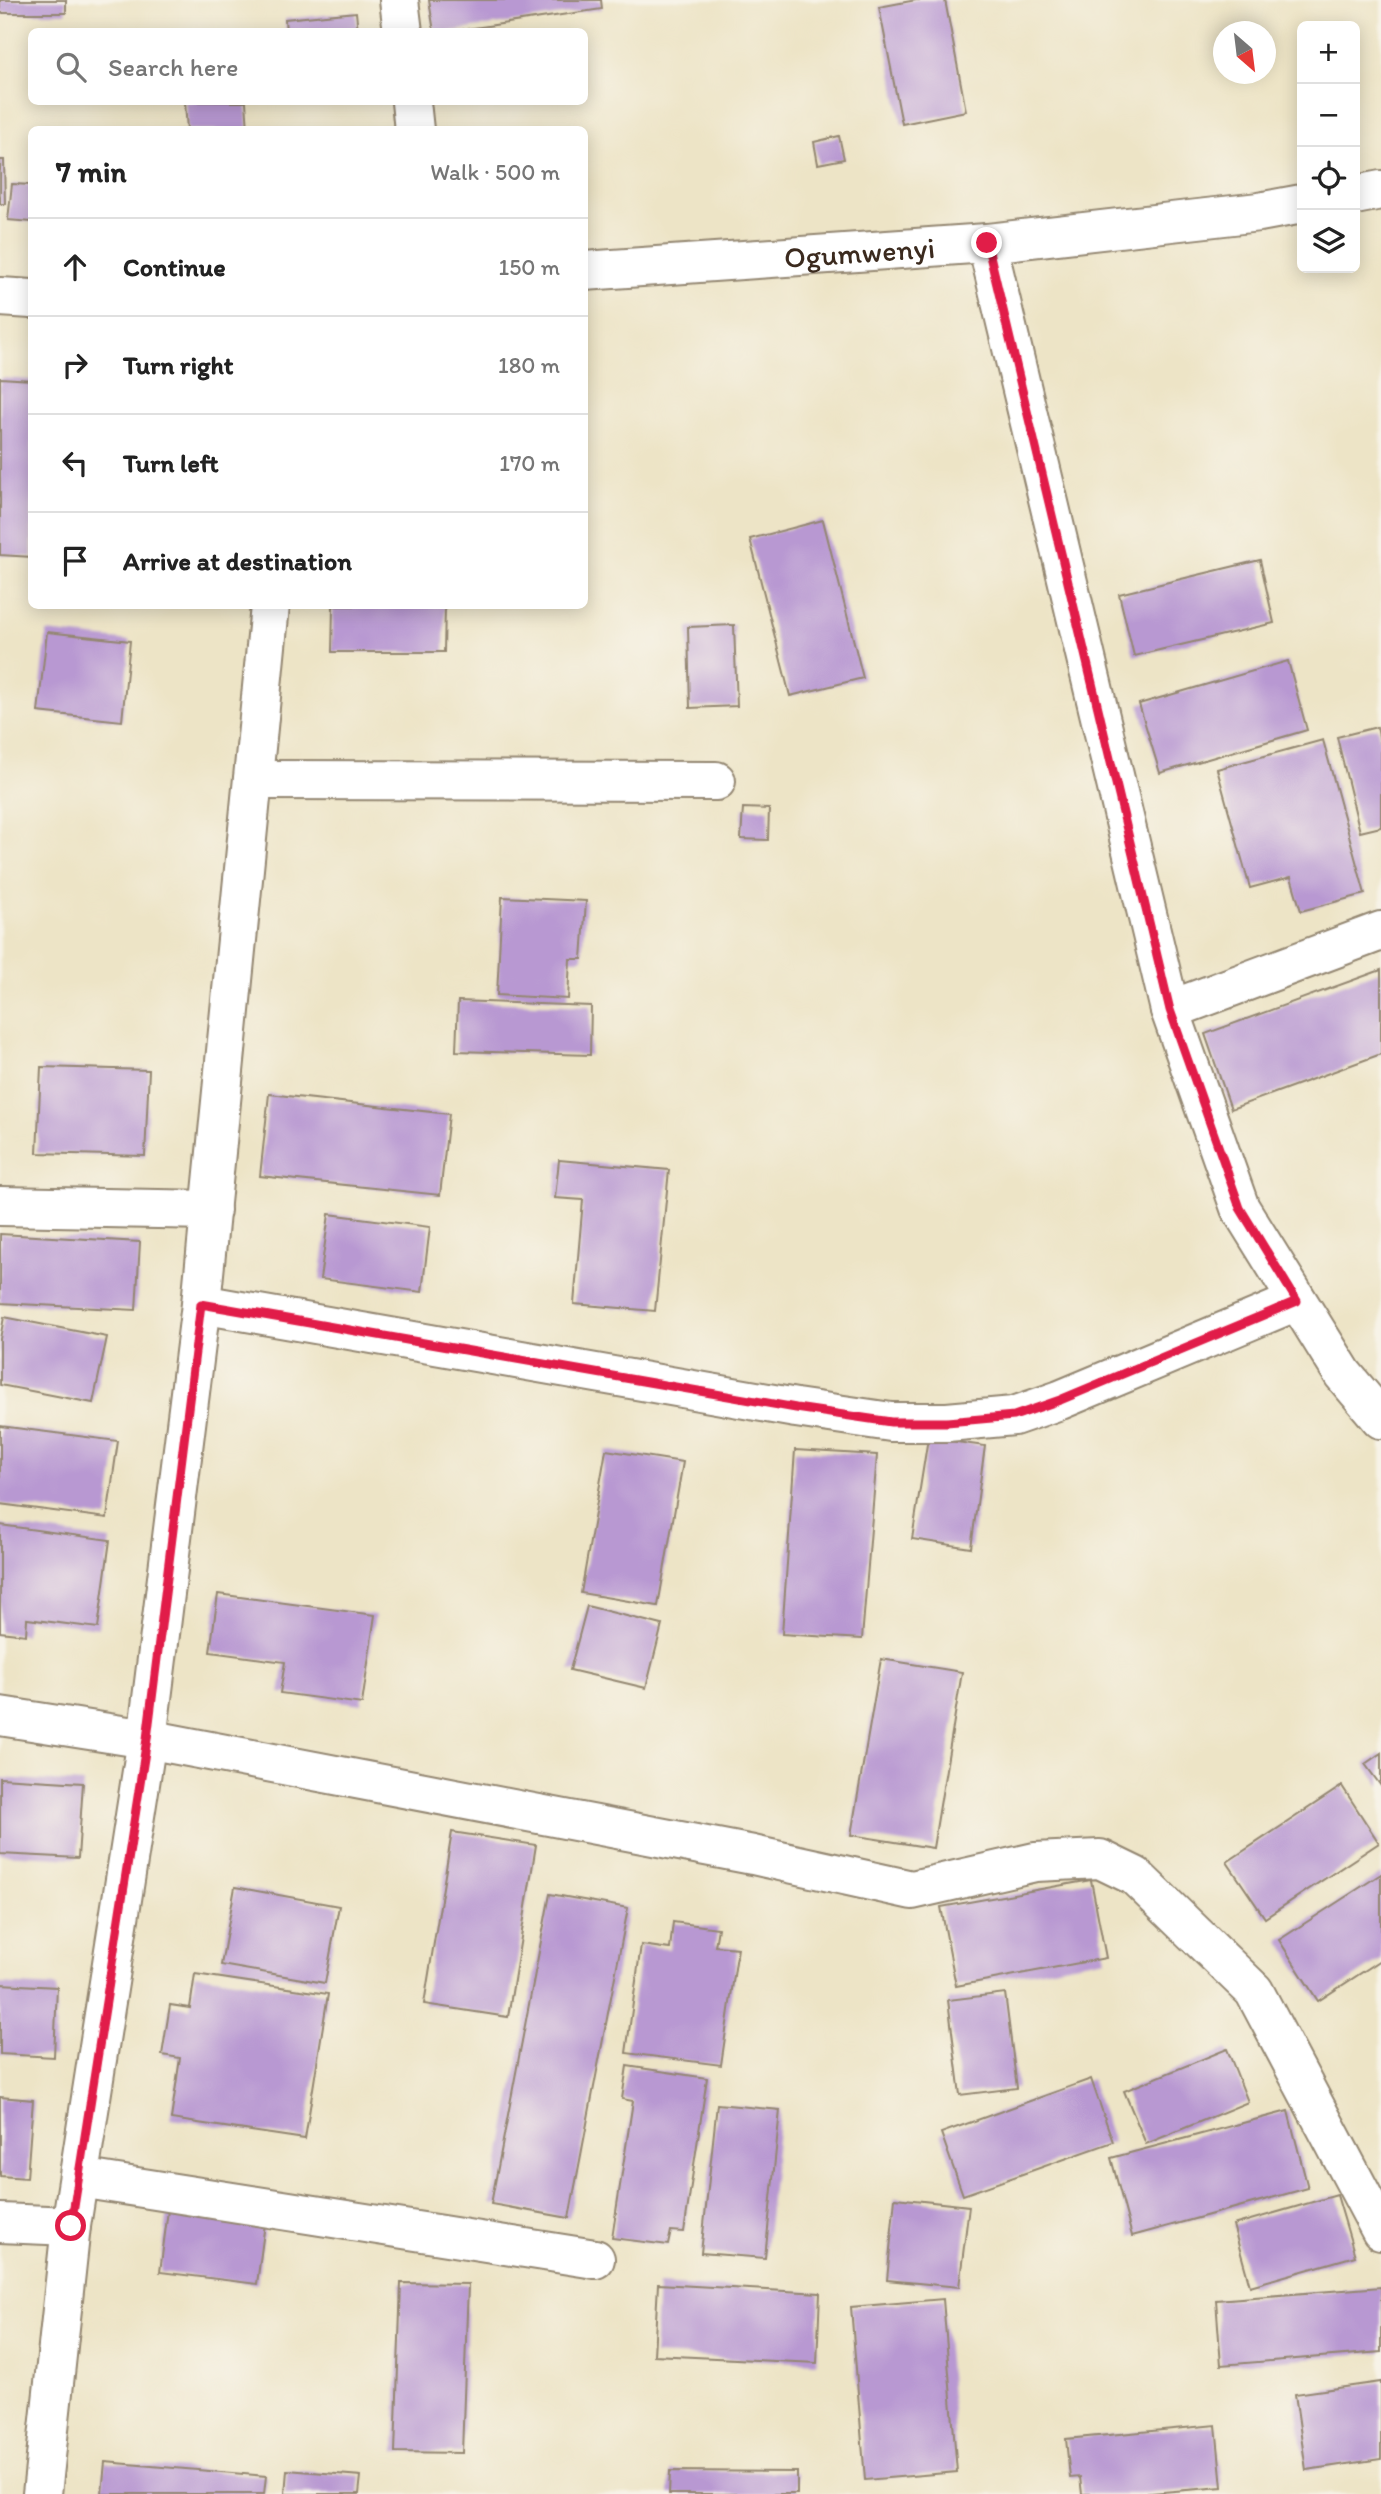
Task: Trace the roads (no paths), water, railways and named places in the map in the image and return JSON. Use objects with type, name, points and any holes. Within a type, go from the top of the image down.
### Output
[{"type":"street","points":[[400,0],[403,28]]},
{"type":"street","points":[[411,105],[414,126]]},
{"type":"street","points":[[1360,194],[1381,190]]},
{"type":"street","name":"Ogumwenyi","points":[[588,271],[987,243],[1259,212],[1297,205]]},
{"type":"street","points":[[987,243],[1170,1010],[1240,1208],[1343,1374],[1381,1419]]},
{"type":"street","points":[[0,298],[28,299]]},
{"type":"street","points":[[42,2494],[71,2226],[147,1739],[201,1304],[270,609]]},
{"type":"street","points":[[253,780],[716,781]]},
{"type":"street","points":[[1170,1010],[1381,931]]},
{"type":"street","points":[[0,1206],[211,1210]]},
{"type":"street","points":[[201,1304],[796,1408],[891,1422],[947,1422],[1014,1416],[1060,1400],[1297,1301]]},
{"type":"street","points":[[0,1716],[147,1739],[753,1855],[912,1890],[1035,1862],[1100,1859],[1135,1876],[1254,1991],[1381,2231]]},
{"type":"street","points":[[79,2178],[595,2259]]},
{"type":"street","points":[[0,2223],[71,2226]]}]
